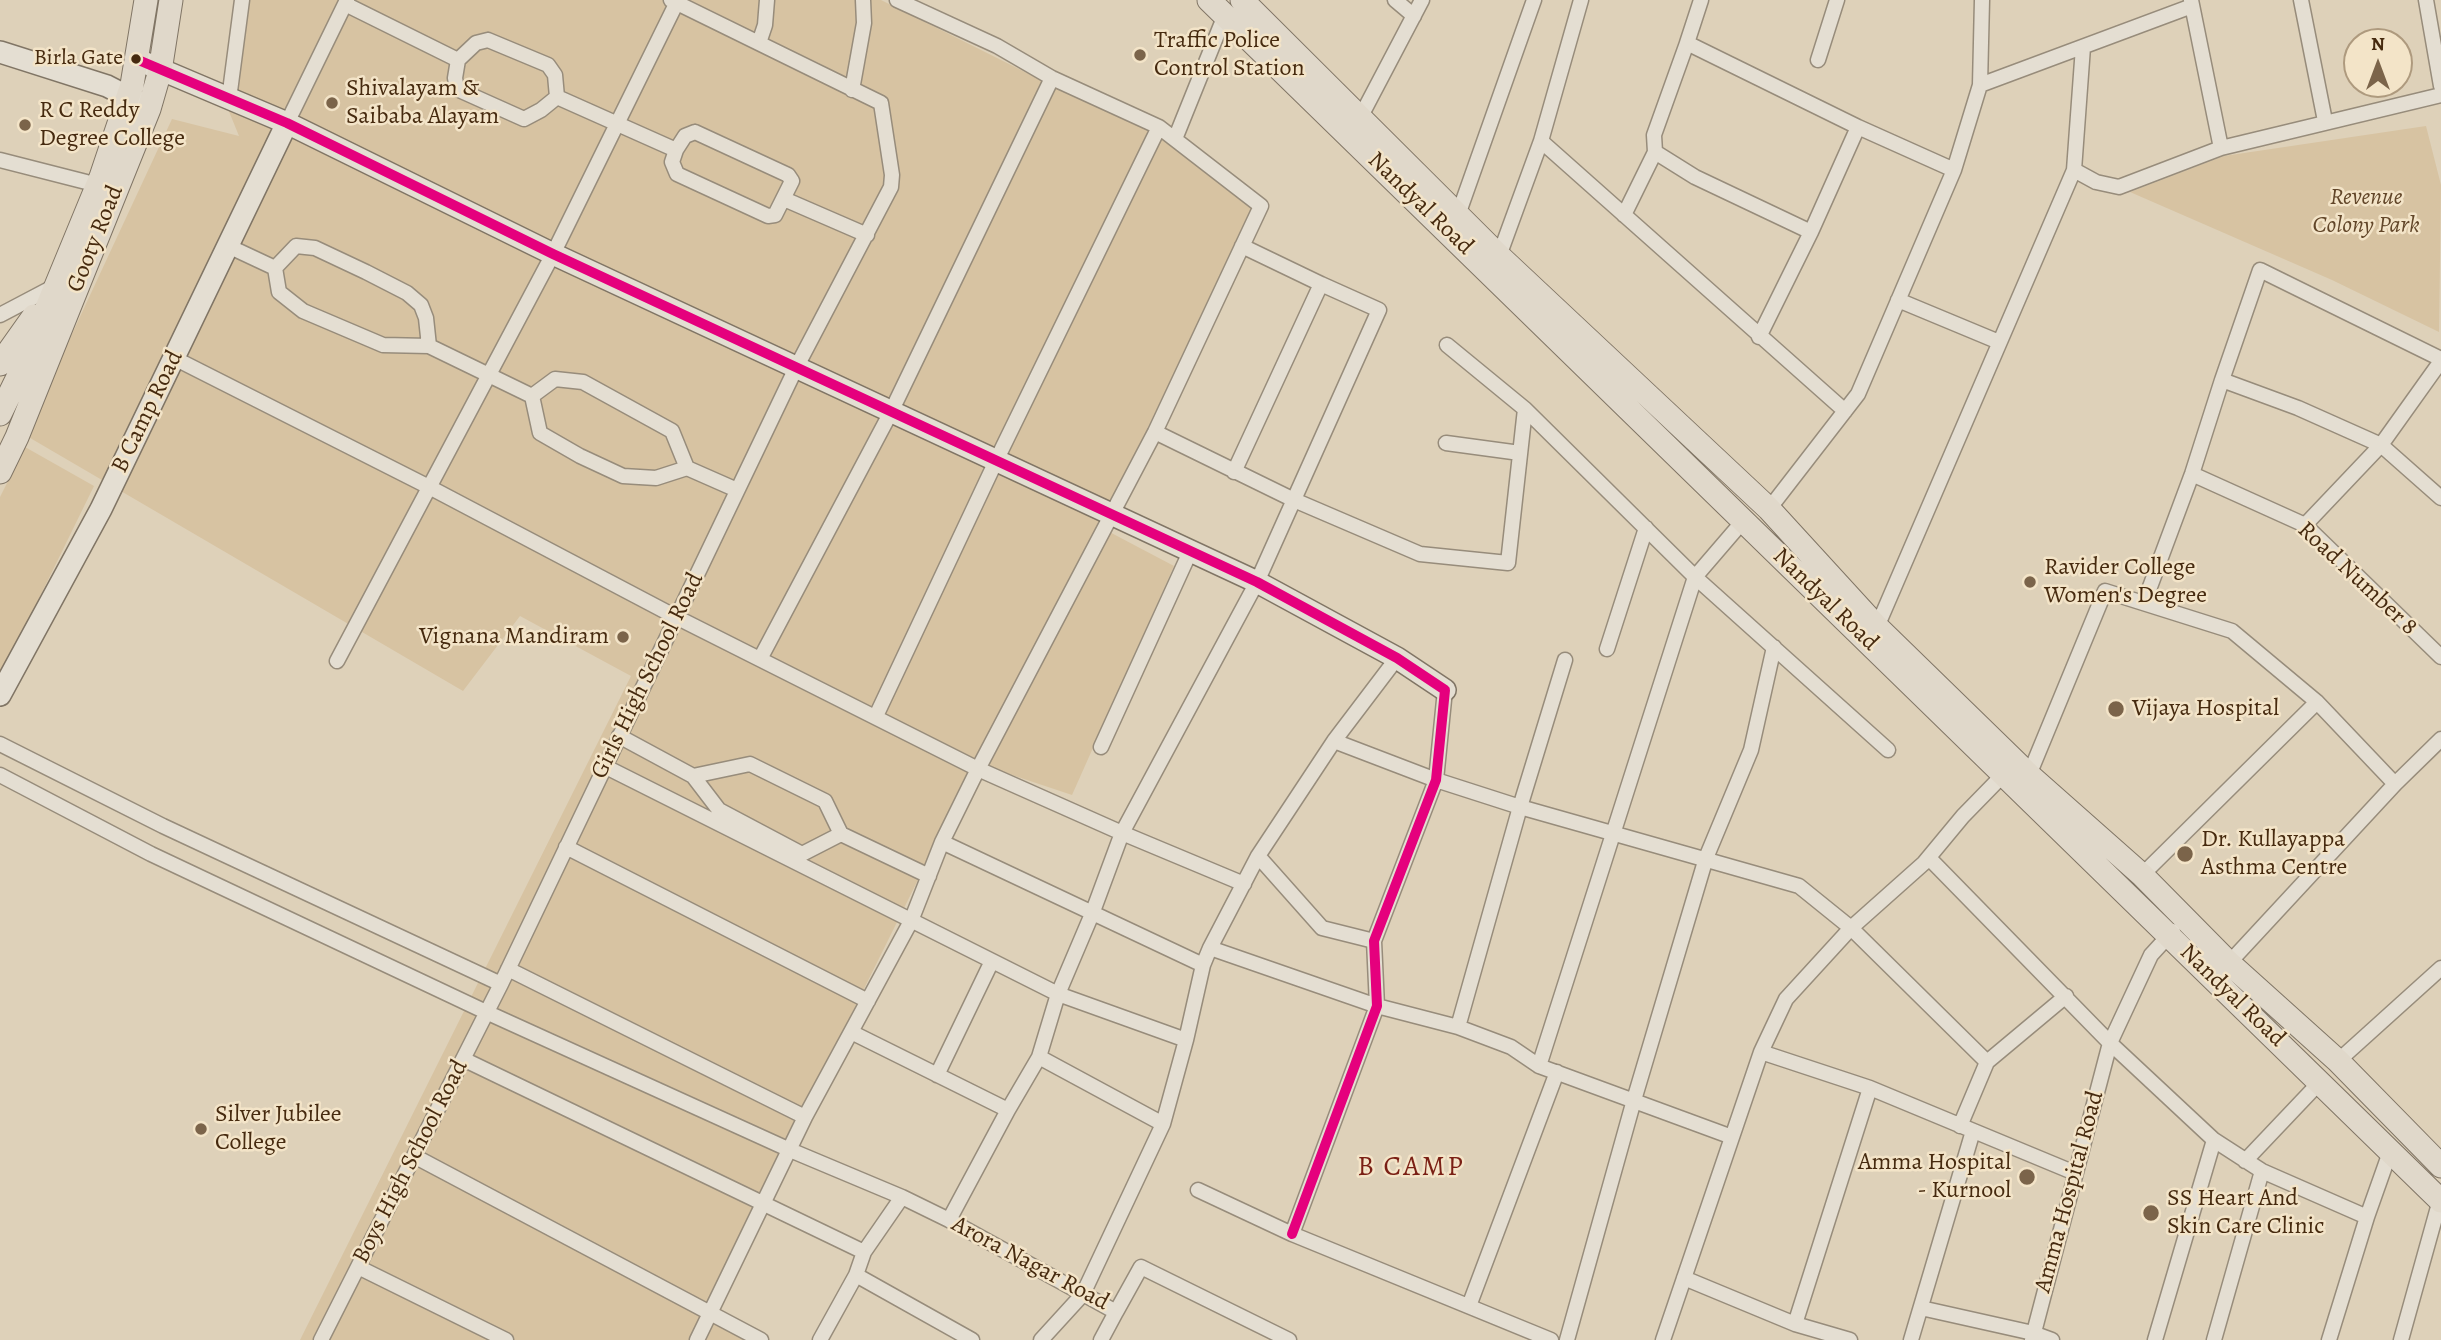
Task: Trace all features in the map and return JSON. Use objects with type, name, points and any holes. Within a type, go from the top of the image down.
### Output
[{"type":"main road","name":"Gooty Road","points":[[0,414],[21,371],[98,185],[128,96],[146,0]]},
{"type":"main road","name":"Gooty Road","points":[[0,472],[17,437],[149,109],[160,71],[172,0]]},
{"type":"main road","name":"Nandyal Road","points":[[1242,0],[1499,256],[1769,509],[1877,627],[2029,775],[2142,874],[2229,962],[2338,1061],[2441,1166]]},
{"type":"main road","name":"Nandyal Road","points":[[1217,8],[2440,1201]]},
{"type":"main road","points":[[0,364],[57,285]]},
{"type":"street","points":[[229,99],[242,0]]},
{"type":"street","points":[[759,43],[765,24],[767,0]]},
{"type":"street","points":[[337,661],[553,254],[675,1],[852,89],[864,23],[863,0]]},
{"type":"street","points":[[697,1340],[805,1117],[911,921],[942,842],[978,769],[1155,432],[1261,206],[1158,127],[1052,78],[997,46],[897,0]]},
{"type":"street","points":[[1395,0],[1414,16]]},
{"type":"street","points":[[1360,118],[1422,0]]},
{"type":"street","points":[[1458,215],[1534,0]]},
{"type":"street","points":[[1499,256],[1541,141],[1581,0]]},
{"type":"street","points":[[1624,215],[1655,152],[1654,135],[1701,0]]},
{"type":"street","points":[[1818,60],[1837,0]]},
{"type":"street","points":[[1769,509],[1858,394],[1954,170],[1979,85],[1982,0]]},
{"type":"street","points":[[2301,0],[2325,121]]},
{"type":"street","points":[[2426,0],[2441,86]]},
{"type":"street","points":[[287,123],[346,2],[458,60]]},
{"type":"street","points":[[1979,85],[2192,3],[2221,148]]},
{"type":"street","points":[[1175,138],[1217,8]]},
{"type":"street","points":[[488,40],[548,65],[555,75],[556,97],[541,110],[524,119],[457,89],[455,79],[458,60],[476,43],[488,40]]},
{"type":"street","points":[[1687,43],[1858,127],[1954,170]]},
{"type":"street","points":[[1877,627],[2074,170],[2082,47]]},
{"type":"street","points":[[0,52],[107,86],[149,109]]},
{"type":"street","points":[[136,59],[287,123],[553,254],[1257,582],[1397,658],[1445,690],[1436,780],[1374,941],[1377,1006],[1292,1234]]},
{"type":"street","points":[[760,659],[891,412],[1052,78]]},
{"type":"street","name":"Girls High School Road","points":[[501,984],[796,368],[891,187],[892,175],[881,103],[852,89]]},
{"type":"street","points":[[2074,170],[2096,182],[2119,187],[2221,148],[2441,95]]},
{"type":"street","points":[[556,97],[676,150]]},
{"type":"street","name":"B Camp Road","points":[[0,695],[101,509],[287,123]]},
{"type":"street","points":[[876,716],[1158,127]]},
{"type":"street","points":[[1759,337],[1811,232],[1858,127]]},
{"type":"street","points":[[695,132],[788,175],[792,181],[775,215],[768,216],[677,174],[672,162],[676,150],[685,136],[695,132]]},
{"type":"street","points":[[1541,141],[1845,411]]},
{"type":"street","points":[[1655,152],[1695,177],[1811,232]]},
{"type":"street","points":[[0,160],[98,185]]},
{"type":"street","points":[[784,199],[867,235]]},
{"type":"street","points":[[228,246],[275,268]]},
{"type":"street","points":[[275,268],[296,246],[314,247],[397,288],[421,305],[426,318],[429,346]]},
{"type":"street","points":[[949,1220],[1039,1057],[1058,994],[1122,833],[1257,582],[1379,310],[1242,246]]},
{"type":"street","points":[[275,268],[279,292],[303,311],[383,345],[429,346],[532,396]]},
{"type":"street","points":[[2144,603],[2192,474],[2260,270],[2441,360],[2381,445],[2305,525]]},
{"type":"street","points":[[1234,472],[1321,284]]},
{"type":"street","points":[[0,315],[57,285]]},
{"type":"street","points":[[1898,300],[1999,342]]},
{"type":"street","points":[[1447,345],[1525,409],[1695,577],[1888,750]]},
{"type":"street","points":[[174,358],[431,488],[676,617],[978,769],[1244,884]]},
{"type":"street","points":[[532,396],[555,379],[583,382],[673,431],[687,468]]},
{"type":"street","points":[[2222,380],[2298,408],[2381,445],[2441,498]]},
{"type":"street","points":[[532,396],[540,433],[623,476],[656,478],[687,468],[737,490]]},
{"type":"street","points":[[1155,432],[1294,500],[1420,554],[1508,564],[1525,409]]},
{"type":"street","points":[[1446,443],[1520,453]]},
{"type":"street","name":"Road Number 8","points":[[2192,474],[2305,525],[2441,657]]},
{"type":"street","points":[[1539,1066],[1695,577],[1744,520]]},
{"type":"street","points":[[1607,649],[1646,528]]},
{"type":"street","points":[[1101,747],[1190,552]]},
{"type":"street","points":[[2029,775],[2105,591],[2232,631],[2317,702],[2395,784]]},
{"type":"street","points":[[1567,1340],[1634,1100],[1706,858],[1751,750],[1774,647]]},
{"type":"street","points":[[1041,1340],[1083,1294],[1163,1124],[1203,965],[1258,856],[1334,741],[1397,658]]},
{"type":"street","points":[[1458,1027],[1565,660]]},
{"type":"street","points":[[2142,874],[2317,702]]},
{"type":"street","points":[[619,736],[693,776],[719,810],[802,853],[841,834]]},
{"type":"street","points":[[2229,962],[2395,784],[2441,739]]},
{"type":"street","points":[[1334,741],[1436,780],[1520,807],[1799,886],[1851,929],[1987,1062]]},
{"type":"street","points":[[0,744],[163,826],[501,984]]},
{"type":"street","points":[[693,776],[750,764],[825,801],[841,834],[929,876]]},
{"type":"street","points":[[604,765],[1058,994],[1186,1040]]},
{"type":"street","points":[[1663,1340],[1761,1052],[1786,999],[1851,929],[1928,858],[1962,816],[2004,774]]},
{"type":"street","name":"Arora Nagar Road","points":[[0,775],[151,854],[486,1012],[790,1150],[902,1197],[1116,1312],[1140,1267],[1285,1339]]},
{"type":"street","points":[[942,842],[1203,965]]},
{"type":"street","points":[[566,847],[868,1001]]},
{"type":"street","points":[[1258,856],[1322,928],[1374,941]]},
{"type":"street","points":[[1928,858],[2110,1043],[2214,1140],[2262,1171],[2367,1217]]},
{"type":"street","points":[[2110,1043],[2151,956],[2169,934],[2187,919]]},
{"type":"street","points":[[1210,948],[1377,1006],[1458,1027],[1511,1047],[1539,1066],[1732,1137]]},
{"type":"street","points":[[937,1075],[991,962]]},
{"type":"street","points":[[2338,1061],[2441,968]]},
{"type":"street","points":[[508,969],[805,1117]]},
{"type":"street","name":"Boys High School Road","points":[[321,1340],[501,984]]},
{"type":"street","points":[[1911,1340],[1966,1129],[1987,1062],[2066,996]]},
{"type":"street","points":[[850,1032],[1008,1110]]},
{"type":"street","name":"Amma Hospital Road","points":[[2032,1337],[2110,1043]]},
{"type":"street","points":[[1761,1052],[1870,1088],[2075,1173]]},
{"type":"street","points":[[1039,1057],[1163,1124]]},
{"type":"street","points":[[463,1059],[864,1252]]},
{"type":"street","points":[[1469,1306],[1557,1072]]},
{"type":"street","points":[[2245,1161],[2320,1082]]},
{"type":"street","points":[[1795,1324],[1870,1088]]},
{"type":"street","points":[[2155,1340],[2214,1140]]},
{"type":"street","points":[[2329,1340],[2390,1152]]},
{"type":"street","points":[[414,1156],[761,1340]]},
{"type":"street","points":[[2214,1340],[2262,1171]]},
{"type":"street","points":[[1198,1190],[1292,1234],[1551,1340]]},
{"type":"street","points":[[820,1340],[856,1275],[864,1252],[902,1197]]},
{"type":"street","points":[[2400,1340],[2440,1201]]},
{"type":"street","points":[[358,1267],[506,1340]]},
{"type":"street","points":[[856,1275],[972,1340]]},
{"type":"street","points":[[1684,1278],[1795,1324],[1850,1340]]},
{"type":"street","points":[[1921,1308],[2052,1340]]},
{"type":"street","points":[[1101,1340],[1116,1312]]},
{"type":"green space","points":[[244,0],[881,0],[1057,88],[1159,134],[1254,207],[1100,527],[1174,566],[1072,795],[976,763],[702,1315],[748,1340],[300,1340],[631,676],[520,616],[463,691],[25,435],[172,119],[239,136],[228,109]]},
{"type":"green space","name":"Revenue Colony Park","points":[[2426,126],[2441,185],[2439,332],[2332,280],[2130,192],[2224,156]]},
{"type":"green space","points":[[25,447],[94,486],[0,678],[0,497]]},
{"type":"transit line","points":[[136,59],[287,123],[553,254],[1257,582],[1397,658],[1445,690],[1436,780],[1374,941],[1377,1006],[1292,1234]]},
{"type":"place","name":"Traffic Police Control Station","points":[[1140,55]]},
{"type":"place","name":"Birla Gate","points":[[136,59]]},
{"type":"place","name":"Shivalayam & Saibaba Alayam","points":[[332,103]]},
{"type":"place","name":"R C Reddy Degree College","points":[[25,125]]},
{"type":"place","name":"Ravider College Women's Degree","points":[[2030,582]]},
{"type":"place","name":"Vignana Mandiram","points":[[623,637]]},
{"type":"place","name":"Vijaya Hospital","points":[[2116,709]]},
{"type":"place","name":"Dr. Kullayappa Asthma Centre","points":[[2185,854]]},
{"type":"place","name":"Silver Jubilee College","points":[[201,1129]]},
{"type":"place","name":"Amma Hospital - Kurnool","points":[[2027,1177]]},
{"type":"place","name":"SS Heart And Skin Care Clinic","points":[[2151,1213]]},
{"type":"district","name":"B CAMP","points":[[1411,1168]]}]
